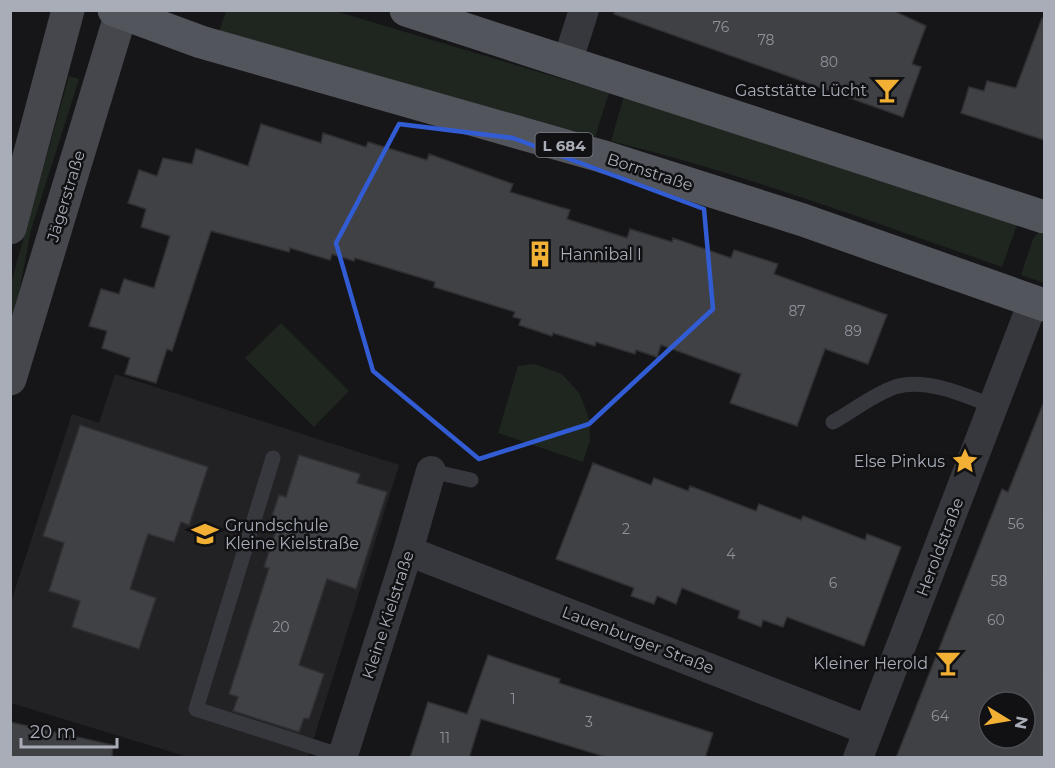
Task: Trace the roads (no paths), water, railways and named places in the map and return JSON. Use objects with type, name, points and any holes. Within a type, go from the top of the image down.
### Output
[{"type":"main road","points":[[10,228],[68,10]]},
{"type":"main road","points":[[406,10],[1044,217]]},
{"type":"main road","name":"Bornstraße","points":[[119,11],[201,42],[646,170],[803,220],[1039,304]]},
{"type":"main road","name":"Jägerstraße","points":[[10,379],[119,11]]},
{"type":"street","points":[[567,63],[584,10]]},
{"type":"street","name":"Heroldstraße","points":[[858,758],[995,407],[1039,304]]},
{"type":"street","name":"Kleine Kielstraße","points":[[342,757],[408,551],[431,471]]},
{"type":"street","name":"Lauenburger Straße","points":[[408,551],[868,730]]},
{"type":"lane","points":[[833,422],[896,387],[922,386],[961,393],[995,407]]},
{"type":"lane","points":[[273,458],[196,709],[342,757]]},
{"type":"lane","points":[[431,471],[471,480]]},
{"type":"place","name":"Gaststätte Lücht","points":[[887,90]]},
{"type":"place","name":"Hannibal I","points":[[540,254]]},
{"type":"place","name":"Else Pinkus","points":[[965,461]]},
{"type":"place","name":"Grundschule Kleine Kielstraße","points":[[205,534]]},
{"type":"place","name":"Kleiner Herold","points":[[948,663]]}]
